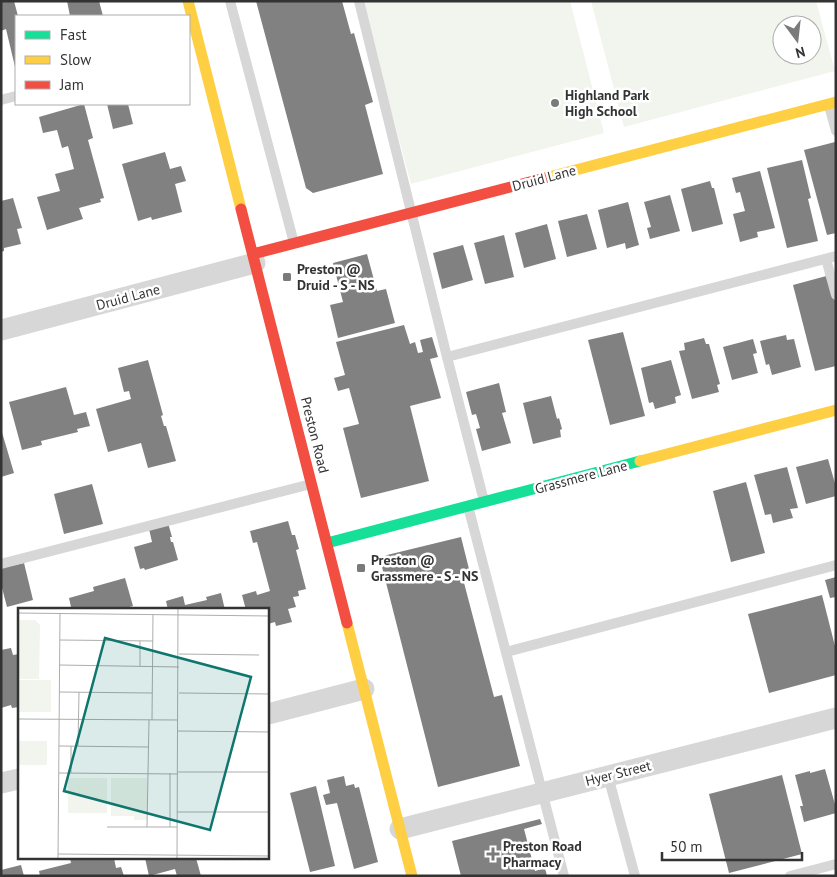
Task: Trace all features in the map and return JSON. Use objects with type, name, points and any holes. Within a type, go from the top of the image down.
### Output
[{"type":"street","name":"Preston Road","points":[[188,1],[190,15]]},
{"type":"street","name":"Preston Road","points":[[190,17],[194,50],[254,259],[412,876]]},
{"type":"street","name":"Druid Lane","points":[[1,330],[254,259],[294,244],[832,103]]},
{"type":"street","name":"Grassmere Lane","points":[[327,543],[836,410]]},
{"type":"street","points":[[269,714],[364,689]]},
{"type":"street","name":"Hyer Street","points":[[400,829],[836,718]]},
{"type":"street","points":[[1,783],[18,778]]},
{"type":"lane","points":[[230,1],[294,244]]},
{"type":"lane","points":[[358,1],[485,502]]},
{"type":"lane","points":[[1,100],[15,96]]},
{"type":"lane","points":[[832,103],[836,131]]},
{"type":"lane","points":[[447,357],[831,258],[836,295]]},
{"type":"lane","points":[[1,564],[312,483]]},
{"type":"lane","points":[[468,506],[564,876]]},
{"type":"lane","points":[[506,652],[836,565]]},
{"type":"lane","points":[[608,776],[635,876]]},
{"type":"lane","points":[[790,876],[836,864]]},
{"type":"shaded area","points":[[362,1],[570,1],[604,133],[411,184]]},
{"type":"shaded area","points":[[591,1],[816,1],[820,15],[772,15],[772,65],[822,65],[822,23],[835,71],[624,127]]},
{"type":"building","points":[[1,1],[14,1],[18,15],[15,15],[15,67],[6,29],[1,31]]},
{"type":"building","points":[[67,1],[99,1],[103,15],[70,15]]},
{"type":"building","points":[[256,1],[342,1],[351,34],[354,33],[373,102],[365,105],[383,174],[313,193],[306,188]]},
{"type":"building","points":[[84,105],[93,138],[88,140],[104,198],[100,199],[101,202],[79,208],[83,219],[47,230],[37,197],[60,191],[55,174],[74,169],[68,146],[62,148],[57,130],[43,133],[39,117]]},
{"type":"building","points":[[107,105],[128,105],[133,124],[113,129]]},
{"type":"building","points":[[835,142],[836,233],[827,235],[804,150]]},
{"type":"building","points":[[165,152],[170,169],[181,166],[186,181],[175,184],[182,212],[152,220],[151,217],[138,221],[122,164]]},
{"type":"building","points":[[802,160],[811,198],[808,199],[818,241],[787,248],[767,168]]},
{"type":"building","points":[[760,171],[775,228],[757,232],[758,237],[740,242],[733,214],[745,211],[740,192],[736,193],[732,178]]},
{"type":"building","points":[[710,181],[712,188],[714,188],[723,224],[692,232],[681,189]]},
{"type":"building","points":[[670,195],[680,231],[650,239],[647,228],[651,227],[644,202]]},
{"type":"building","points":[[13,198],[22,228],[17,229],[21,244],[4,248],[4,251],[1,252],[1,201]]},
{"type":"building","points":[[628,202],[639,245],[626,249],[625,243],[607,248],[598,210]]},
{"type":"building","points":[[587,214],[597,249],[567,257],[558,221]]},
{"type":"building","points":[[547,224],[556,259],[524,268],[515,233]]},
{"type":"building","points":[[504,235],[514,277],[485,284],[474,243]]},
{"type":"building","points":[[463,245],[473,280],[442,289],[433,253]]},
{"type":"building","points":[[367,254],[377,291],[386,289],[395,323],[338,338],[330,305],[343,302],[333,263]]},
{"type":"building","points":[[830,275],[836,299],[836,366],[815,371],[793,285]]},
{"type":"building","points":[[404,325],[410,344],[415,342],[418,353],[423,352],[420,340],[432,337],[438,357],[430,359],[441,398],[410,406],[429,481],[361,498],[343,428],[359,424],[349,388],[338,391],[334,378],[345,375],[336,342]]},
{"type":"building","points":[[623,332],[645,416],[610,425],[588,340]]},
{"type":"building","points":[[786,335],[787,340],[794,339],[801,367],[772,375],[769,364],[766,365],[760,341]]},
{"type":"building","points":[[704,338],[706,344],[709,344],[720,384],[717,385],[719,392],[692,399],[679,351],[685,350],[684,343]]},
{"type":"building","points":[[753,339],[757,353],[753,354],[758,373],[732,380],[723,347]]},
{"type":"building","points":[[148,360],[163,415],[161,416],[164,426],[166,426],[176,461],[148,468],[141,443],[108,452],[96,409],[131,399],[129,391],[124,392],[118,368]]},
{"type":"building","points":[[671,360],[681,395],[675,397],[676,403],[655,409],[653,402],[649,403],[641,368]]},
{"type":"building","points":[[499,383],[506,412],[502,413],[511,443],[482,451],[476,429],[480,428],[476,414],[472,415],[466,392]]},
{"type":"building","points":[[66,387],[74,415],[86,412],[90,426],[77,429],[78,432],[41,441],[42,445],[22,450],[9,402]]},
{"type":"building","points":[[551,396],[557,419],[559,418],[562,429],[560,430],[561,437],[533,444],[523,403]]},
{"type":"building","points":[[1,429],[14,473],[1,477]]},
{"type":"building","points":[[828,459],[836,487],[836,496],[806,504],[796,467]]},
{"type":"building","points":[[787,467],[798,508],[790,509],[793,518],[773,523],[771,514],[765,515],[754,475]]},
{"type":"building","points":[[746,482],[765,553],[731,562],[713,491]]},
{"type":"building","points":[[92,484],[103,524],[64,534],[54,494]]},
{"type":"building","points":[[288,521],[292,535],[295,535],[299,549],[296,550],[306,589],[298,591],[299,596],[293,597],[296,607],[288,609],[292,622],[276,626],[275,622],[269,624],[269,608],[245,608],[242,595],[256,591],[257,595],[270,591],[257,542],[253,543],[250,531]]},
{"type":"building","points":[[168,523],[172,537],[170,537],[171,542],[173,542],[178,560],[145,570],[144,568],[140,569],[134,547],[152,542],[149,529]]},
{"type":"building","points":[[461,537],[471,577],[463,579],[494,697],[502,695],[520,766],[438,787],[381,563],[382,558],[387,555]]},
{"type":"building","points":[[24,563],[33,600],[7,607],[1,584],[1,568]]},
{"type":"building","points":[[836,577],[836,597],[830,598],[825,580]]},
{"type":"building","points":[[125,578],[133,606],[126,608],[69,608],[71,607],[69,598],[94,591],[93,587]]},
{"type":"building","points":[[221,593],[225,608],[168,608],[166,601],[183,596],[185,605],[207,600],[206,597]]},
{"type":"building","points":[[822,595],[836,650],[836,675],[769,693],[748,614]]},
{"type":"building","points":[[11,648],[13,655],[18,654],[18,707],[12,708],[11,705],[1,708],[1,650]]},
{"type":"building","points":[[825,769],[836,813],[804,822],[800,806],[803,806],[795,775]]},
{"type":"building","points":[[782,775],[802,854],[729,873],[709,794]]},
{"type":"building","points":[[344,776],[346,786],[354,784],[355,788],[359,787],[378,862],[354,869],[337,803],[326,805],[323,795],[330,793],[327,780]]},
{"type":"building","points":[[316,786],[335,866],[310,872],[290,793]]},
{"type":"building","name":"Preston Road Pharmacy","points":[[540,819],[542,824],[524,829],[535,871],[545,868],[547,876],[461,876],[452,841]]},
{"type":"building","points":[[70,860],[114,860],[116,868],[121,867],[124,876],[40,876],[39,871],[71,863]]},
{"type":"building","points":[[145,860],[197,860],[201,876],[177,876],[175,869],[149,876]]},
{"type":"building","points":[[21,865],[24,876],[1,876],[1,870]]},
{"type":"traffic: fast","points":[[327,543],[640,461]]},
{"type":"traffic: slow","points":[[188,1],[241,209]]},
{"type":"traffic: slow","points":[[545,178],[836,102]]},
{"type":"traffic: slow","points":[[640,461],[836,410]]},
{"type":"traffic: slow","points":[[347,623],[412,876]]},
{"type":"traffic: jam","points":[[253,254],[545,178]]},
{"type":"traffic: jam","points":[[241,209],[347,623]]},
{"type":"place","name":"Highland Park High School","points":[[555,103]]},
{"type":"place","name":"Preston @ Druid - S - NS","points":[[287,277]]},
{"type":"place","name":"Preston @ Grassmere - S - NS","points":[[361,568]]},
{"type":"place","name":"Preston Road Pharmacy","points":[[493,854]]}]
